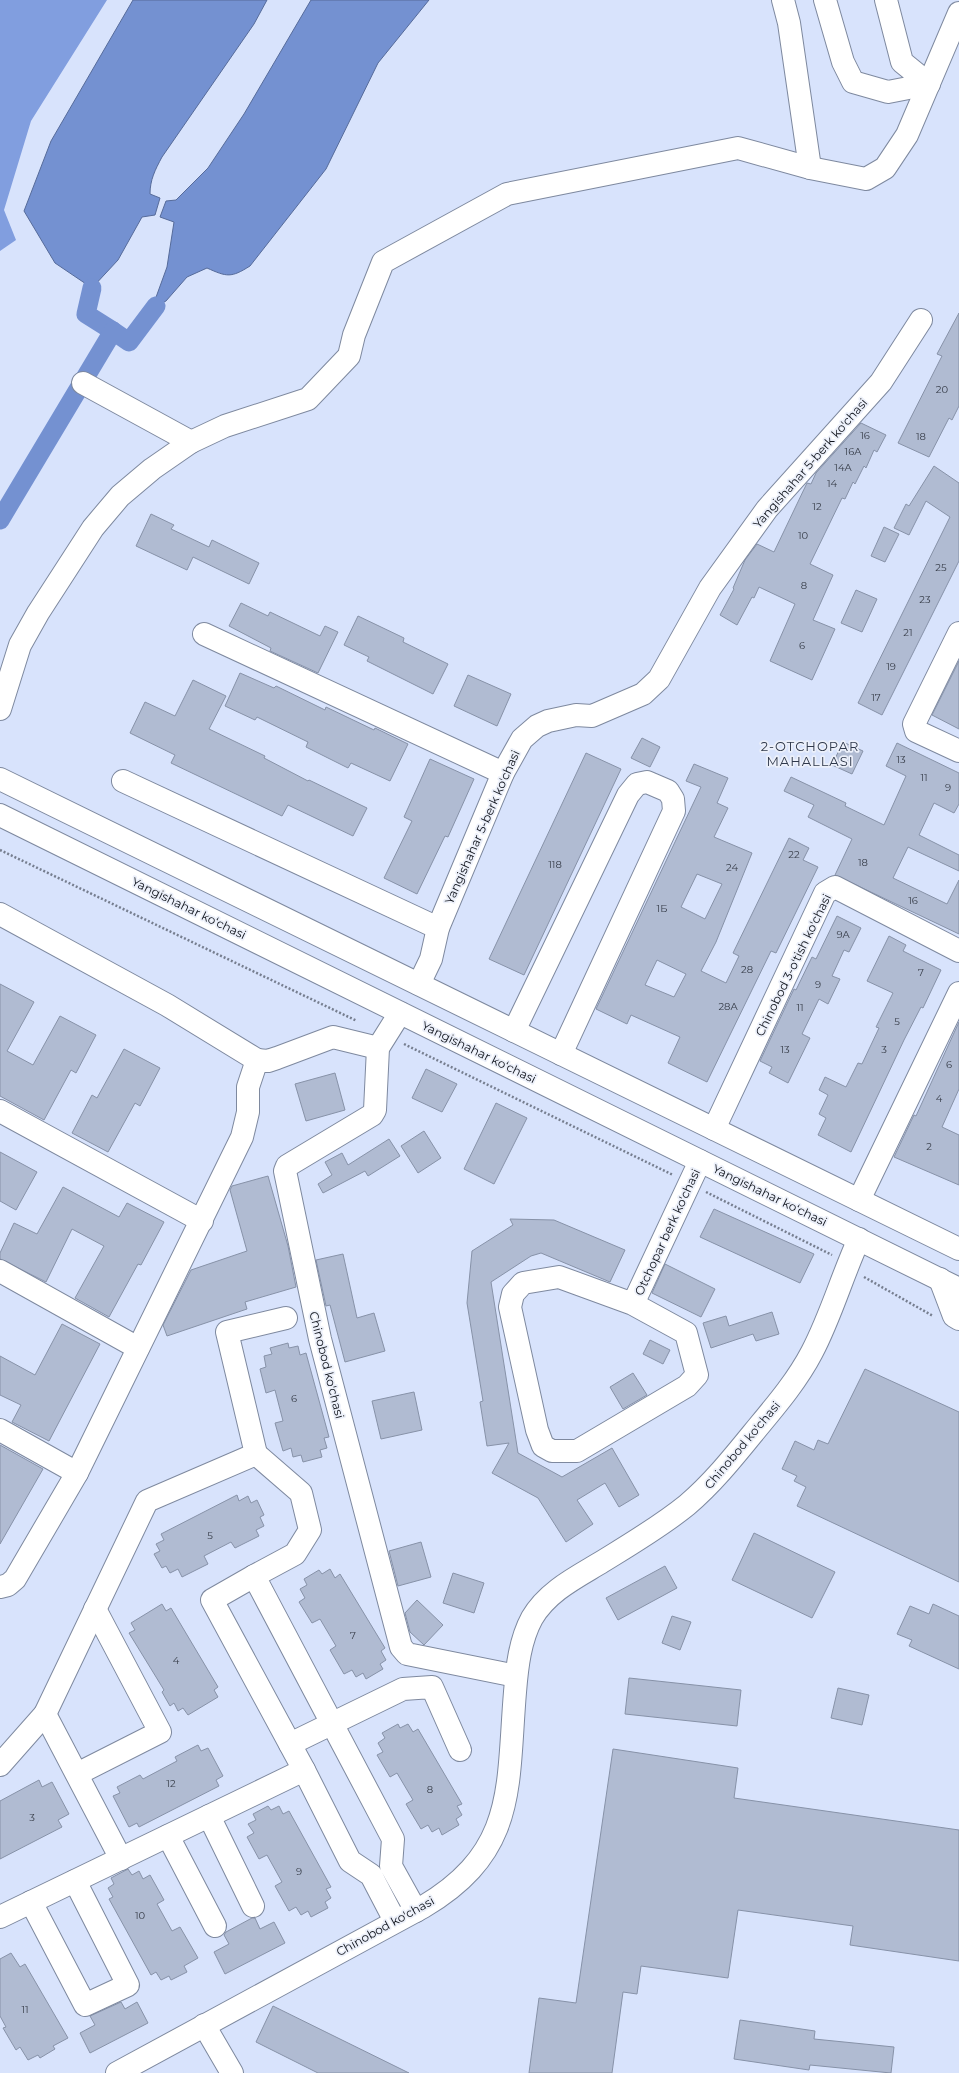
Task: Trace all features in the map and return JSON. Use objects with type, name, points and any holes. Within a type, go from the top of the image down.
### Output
[{"type":"street","points":[[783,0],[789,23],[810,168]]},
{"type":"street","points":[[825,0],[843,62],[853,82],[888,92],[929,84]]},
{"type":"street","points":[[886,0],[902,62],[929,84]]},
{"type":"street","points":[[0,710],[20,645],[38,613],[93,528],[120,496],[152,469],[191,442],[225,426],[308,399],[349,356],[354,335],[383,262],[507,194],[738,148],[810,168],[866,179],[885,168],[907,135],[959,13]]},
{"type":"street","name":"Yangishahar 5-berk ko'chasi","points":[[418,984],[431,959],[438,928],[503,773],[522,739],[538,726],[576,715],[592,716],[643,694],[652,688],[659,679],[710,588],[767,509],[881,382],[921,320]]},
{"type":"street","points":[[83,383],[191,442]]},
{"type":"street","points":[[959,633],[914,724],[916,731],[959,751]]},
{"type":"street","points":[[204,634],[503,773]]},
{"type":"street","points":[[123,781],[438,928]]},
{"type":"street","points":[[6,782],[959,1249]]},
{"type":"street","points":[[514,1030],[628,794],[637,784],[647,782],[668,791],[672,800],[674,811],[561,1054]]},
{"type":"street","name":"Yangishahar ko‘chasi","points":[[0,815],[959,1288]]},
{"type":"street","name":"Chinobod 3-o'tish ko'chasi","points":[[714,1129],[826,893],[835,887],[959,951]]},
{"type":"street","points":[[0,914],[167,1005],[257,1060],[268,1061],[333,1038],[382,1042]]},
{"type":"street","points":[[859,1200],[959,993]]},
{"type":"street","name":"Chinobod ko'chasi","points":[[400,1013],[382,1042],[374,1110],[372,1115],[287,1166],[285,1171],[310,1297],[401,1647],[407,1654],[516,1676]]},
{"type":"street","points":[[0,1587],[8,1585],[15,1579],[77,1474],[202,1221],[242,1137],[248,1112],[248,1087],[257,1060]]},
{"type":"street","points":[[619,1121],[634,1090]]},
{"type":"street","points":[[0,1111],[202,1221]]},
{"type":"street","name":"Otchopar berk ko'chasi","points":[[633,1304],[700,1161]]},
{"type":"street","points":[[774,1197],[789,1166]]},
{"type":"street","name":"Chinobod ko'chasi","points":[[117,2073],[440,1897],[464,1877],[484,1854],[496,1831],[507,1788],[516,1676],[525,1634],[534,1614],[545,1601],[564,1586],[649,1532],[688,1504],[725,1468],[797,1377],[813,1351],[859,1239]]},
{"type":"street","points":[[0,1272],[138,1348]]},
{"type":"street","name":"Otchopar berk ko'chasi","points":[[559,1277],[633,1304],[686,1333],[697,1375],[687,1386],[577,1451],[552,1451],[543,1446],[537,1430],[510,1307],[513,1294],[523,1283],[559,1277]]},
{"type":"street","points":[[940,1279],[954,1316],[959,1319]]},
{"type":"street","points":[[286,1318],[227,1332],[256,1454],[301,1493],[310,1530],[295,1554],[212,1600],[304,1770],[350,1861],[371,1876],[396,1921]]},
{"type":"street","points":[[0,1430],[77,1474]]},
{"type":"street","points":[[0,1765],[44,1714],[147,1501],[256,1454]]},
{"type":"street","points":[[254,1576],[393,1839],[391,1866],[416,1910]]},
{"type":"street","points":[[77,1774],[160,1732],[95,1609]]},
{"type":"street","points":[[290,1744],[403,1689],[432,1687],[460,1750]]},
{"type":"street","points":[[44,1714],[121,1859]]},
{"type":"street","points":[[0,1917],[304,1770]]},
{"type":"street","points":[[209,1816],[253,1906]]},
{"type":"street","points":[[168,1836],[215,1926]]},
{"type":"street","points":[[32,1902],[85,2006],[128,1985],[75,1881]]},
{"type":"street","points":[[204,2025],[232,2073]]},
{"type":"path","points":[[0,850],[358,1022]]},
{"type":"path","points":[[382,1042],[689,1183],[848,1263],[862,1276],[934,1317]]},
{"type":"shaded area","points":[[0,0],[107,0],[31,121],[4,210],[16,240],[0,251]]},
{"type":"shaded area","points":[[133,0],[267,0],[254,24],[159,162],[153,175],[150,189],[150,194],[160,198],[155,215],[142,217],[118,260],[92,288],[55,263],[24,211],[51,141]]},
{"type":"shaded area","points":[[311,0],[429,0],[378,63],[326,169],[250,266],[238,273],[229,275],[207,268],[187,277],[166,301],[156,306],[155,300],[167,267],[174,222],[160,217],[166,201],[176,200],[208,168],[244,114]]},
{"type":"building","points":[[959,313],[959,406],[952,420],[949,418],[929,457],[898,443],[942,356],[937,354]]},
{"type":"building","points":[[861,423],[886,435],[877,452],[874,450],[866,468],[864,466],[855,484],[853,482],[845,499],[842,498],[810,564],[833,575],[813,620],[835,629],[812,680],[770,661],[795,604],[759,587],[737,625],[720,615],[734,589],[733,588],[745,560],[757,544],[774,552],[807,483],[811,484],[816,473]]},
{"type":"building","points":[[934,466],[959,483],[959,561],[882,715],[858,703],[950,517],[926,501],[909,535],[894,528],[906,504],[909,506]]},
{"type":"building","points":[[151,514],[174,525],[171,529],[209,547],[212,540],[259,563],[249,584],[193,557],[187,570],[136,546]]},
{"type":"building","points":[[884,527],[899,534],[885,562],[871,556]]},
{"type":"building","points":[[856,590],[877,599],[862,632],[841,623]]},
{"type":"building","points":[[241,603],[268,616],[270,612],[320,636],[325,626],[338,632],[318,673],[270,651],[271,648],[229,626]]},
{"type":"building","points":[[358,616],[404,638],[403,642],[448,664],[433,694],[367,661],[369,657],[344,645]]},
{"type":"building","points":[[959,661],[959,729],[932,715]]},
{"type":"building","points":[[240,673],[274,688],[276,686],[325,710],[326,707],[374,730],[375,728],[408,744],[390,781],[351,763],[348,768],[306,747],[308,742],[257,717],[255,720],[225,706]]},
{"type":"building","points":[[468,675],[511,694],[497,726],[454,706]]},
{"type":"building","points":[[193,680],[226,696],[209,729],[265,756],[264,758],[308,781],[309,780],[367,808],[353,836],[288,805],[282,816],[171,763],[175,755],[130,733],[145,702],[175,716]]},
{"type":"building","points":[[642,738],[660,747],[650,767],[631,758]]},
{"type":"building","points":[[843,742],[863,751],[852,774],[832,765]]},
{"type":"building","points":[[897,743],[959,773],[959,804],[954,813],[934,803],[919,835],[959,855],[959,871],[908,847],[893,878],[947,904],[959,880],[959,934],[835,875],[852,839],[808,817],[814,805],[784,791],[791,777],[846,803],[845,806],[884,825],[906,776],[886,766]]},
{"type":"building","points":[[586,753],[621,769],[524,975],[489,959]]},
{"type":"building","points":[[430,759],[474,779],[448,837],[445,836],[417,894],[384,878],[412,821],[404,817]]},
{"type":"building","points":[[694,764],[728,778],[717,803],[728,808],[714,837],[752,853],[716,942],[701,971],[726,983],[739,956],[733,953],[789,838],[809,848],[803,860],[818,867],[776,953],[771,951],[707,1082],[668,1063],[680,1037],[631,1015],[627,1024],[596,1009],[701,787],[686,781]],"holes":[[[697,874],[722,884],[705,919],[681,907]],[[657,960],[686,974],[674,997],[645,985]]]},
{"type":"building","points":[[837,916],[861,928],[849,952],[844,950],[832,976],[840,979],[828,1004],[819,999],[802,1034],[810,1038],[788,1083],[769,1073],[772,1067],[760,1061],[794,989],[796,990],[812,957],[816,959]]},
{"type":"building","points":[[889,936],[906,945],[903,951],[941,970],[923,1008],[921,1007],[904,1040],[851,1152],[818,1135],[826,1118],[819,1114],[828,1095],[819,1090],[825,1077],[846,1087],[858,1063],[862,1064],[879,1028],[876,1027],[893,993],[867,981]]},
{"type":"building","points":[[0,984],[34,1002],[7,1051],[33,1065],[60,1016],[96,1035],[76,1073],[71,1070],[44,1120],[0,1096]]},
{"type":"building","points":[[959,1022],[959,1089],[942,1127],[959,1135],[959,1185],[894,1157],[914,1115],[916,1116]]},
{"type":"building","points":[[124,1049],[160,1068],[140,1106],[135,1103],[108,1152],[72,1133],[92,1095],[97,1098]]},
{"type":"building","points":[[426,1069],[457,1084],[442,1112],[412,1098]]},
{"type":"building","points":[[335,1073],[345,1110],[306,1121],[295,1084]]},
{"type":"building","points":[[496,1103],[527,1118],[494,1184],[464,1169]]},
{"type":"building","points":[[424,1131],[441,1158],[418,1173],[401,1146]]},
{"type":"building","points":[[389,1139],[400,1156],[368,1176],[365,1171],[323,1193],[318,1184],[332,1175],[325,1162],[342,1153],[348,1165]]},
{"type":"building","points":[[0,1152],[37,1172],[16,1210],[0,1201]]},
{"type":"building","points":[[268,1176],[288,1246],[296,1287],[245,1302],[247,1309],[167,1336],[163,1325],[191,1270],[247,1251],[230,1190],[232,1186]]},
{"type":"building","points":[[63,1187],[119,1217],[127,1203],[164,1222],[141,1265],[138,1264],[109,1317],[75,1298],[104,1246],[72,1229],[46,1282],[0,1259],[0,1253],[14,1223],[37,1234]]},
{"type":"building","points":[[714,1209],[814,1254],[800,1283],[700,1237]]},
{"type":"building","points":[[510,1219],[554,1220],[625,1250],[610,1282],[541,1253],[531,1256],[491,1282],[518,1453],[562,1477],[612,1448],[639,1495],[619,1507],[605,1483],[577,1500],[593,1524],[566,1542],[538,1498],[492,1473],[509,1443],[487,1446],[480,1402],[483,1401],[467,1303],[472,1251],[513,1225]]},
{"type":"building","points":[[343,1254],[357,1318],[374,1313],[385,1351],[345,1362],[330,1305],[326,1306],[316,1260]]},
{"type":"building","points":[[665,1264],[715,1289],[701,1317],[652,1293]]},
{"type":"building","points":[[772,1312],[779,1334],[756,1341],[753,1334],[711,1348],[703,1323],[726,1316],[729,1326]]},
{"type":"building","points":[[62,1324],[100,1344],[49,1441],[12,1422],[21,1405],[0,1395],[0,1356],[35,1375]]},
{"type":"building","points":[[650,1340],[670,1350],[663,1364],[643,1354]]},
{"type":"building","points":[[288,1343],[289,1348],[298,1346],[300,1355],[306,1353],[329,1437],[324,1438],[327,1448],[320,1450],[322,1457],[303,1462],[301,1455],[293,1457],[291,1448],[283,1451],[275,1423],[283,1421],[275,1390],[266,1393],[260,1369],[266,1367],[264,1356],[272,1354],[270,1348]]},
{"type":"building","points":[[865,1369],[959,1412],[959,1582],[797,1506],[806,1487],[794,1481],[797,1476],[782,1469],[795,1441],[814,1450],[818,1440],[828,1444]]},
{"type":"building","points":[[633,1373],[647,1395],[623,1409],[610,1387]]},
{"type":"building","points":[[414,1392],[422,1430],[381,1439],[372,1401]]},
{"type":"building","points":[[0,1445],[43,1469],[0,1544]]},
{"type":"building","points":[[237,1495],[239,1501],[248,1496],[251,1503],[257,1500],[264,1515],[260,1517],[264,1526],[256,1530],[259,1536],[235,1548],[231,1542],[204,1556],[208,1564],[182,1577],[178,1569],[170,1573],[166,1566],[162,1568],[154,1554],[160,1551],[156,1544],[164,1540],[161,1534]]},
{"type":"building","points":[[754,1533],[835,1572],[812,1618],[732,1580]]},
{"type":"building","points":[[421,1542],[431,1577],[398,1586],[389,1551]]},
{"type":"building","points":[[665,1566],[677,1588],[618,1620],[606,1598]]},
{"type":"building","points":[[330,1569],[335,1578],[340,1574],[385,1648],[381,1651],[386,1660],[380,1664],[383,1669],[366,1679],[363,1673],[356,1677],[352,1670],[344,1674],[330,1650],[336,1646],[320,1619],[312,1623],[299,1602],[305,1598],[300,1589],[307,1585],[304,1579],[319,1570],[322,1574]]},
{"type":"building","points":[[453,1573],[484,1583],[474,1613],[443,1603]]},
{"type":"building","points":[[417,1600],[443,1625],[424,1645],[410,1632],[405,1613]]},
{"type":"building","points":[[162,1604],[166,1611],[171,1608],[218,1687],[214,1690],[218,1697],[188,1715],[183,1708],[178,1711],[174,1703],[170,1706],[162,1692],[164,1690],[129,1633],[135,1630],[131,1623]]},
{"type":"building","points":[[933,1604],[959,1616],[959,1669],[909,1646],[912,1640],[897,1634],[910,1606],[929,1614]]},
{"type":"building","points":[[672,1616],[691,1622],[680,1650],[662,1643]]},
{"type":"building","points":[[629,1678],[741,1690],[737,1726],[625,1714]]},
{"type":"building","points":[[838,1688],[869,1695],[862,1725],[831,1718]]},
{"type":"building","points":[[398,1724],[400,1728],[408,1724],[413,1732],[418,1729],[462,1804],[457,1806],[462,1815],[456,1819],[459,1825],[442,1835],[439,1828],[432,1832],[428,1825],[421,1829],[406,1804],[413,1800],[397,1773],[390,1777],[377,1755],[383,1752],[378,1743],[385,1738],[382,1733]]},
{"type":"building","points":[[198,1745],[201,1751],[208,1748],[223,1776],[216,1780],[219,1786],[139,1827],[137,1823],[129,1827],[113,1796],[120,1793],[117,1787],[140,1775],[143,1779],[177,1761],[175,1757]]},
{"type":"building","points":[[613,1749],[738,1768],[734,1798],[959,1830],[959,1961],[850,1945],[853,1926],[738,1910],[728,1978],[641,1966],[637,1994],[623,1992],[612,2073],[529,2073],[539,1998],[576,2003]]},
{"type":"building","points":[[39,1780],[42,1787],[52,1782],[69,1814],[58,1820],[62,1827],[0,1859],[0,1801]]},
{"type":"building","points":[[268,1806],[271,1810],[279,1806],[283,1814],[289,1811],[331,1887],[326,1889],[331,1898],[325,1902],[328,1908],[311,1917],[308,1911],[301,1915],[296,1907],[289,1911],[275,1886],[282,1882],[267,1855],[259,1859],[247,1837],[254,1833],[248,1824],[256,1820],[253,1814]]},
{"type":"building","points":[[128,1869],[132,1875],[139,1871],[143,1879],[150,1875],[164,1900],[157,1904],[172,1931],[180,1927],[198,1958],[184,1966],[187,1972],[171,1980],[169,1976],[161,1980],[156,1972],[151,1975],[109,1899],[113,1897],[108,1888],[114,1884],[111,1878]]},
{"type":"building","points":[[252,1918],[255,1918],[260,1929],[274,1922],[285,1943],[225,1974],[214,1952],[229,1944],[224,1935],[226,1932]]},
{"type":"building","points":[[11,1953],[20,1967],[25,1964],[68,2038],[53,2046],[55,2049],[40,2058],[38,2055],[28,2060],[20,2047],[16,2050],[3,2028],[6,2027],[0,2016],[0,1959]]},
{"type":"building","points":[[121,2002],[125,2009],[137,2002],[148,2023],[90,2053],[80,2033],[95,2025],[90,2016]]},
{"type":"building","points":[[273,2006],[409,2073],[318,2073],[256,2042]]},
{"type":"building","points":[[740,2020],[815,2031],[814,2039],[894,2047],[891,2073],[810,2065],[809,2070],[734,2059]]},
{"type":"waterway","points":[[92,288],[86,314],[113,331]]},
{"type":"waterway","points":[[0,520],[113,331],[129,342],[156,306]]},
{"type":"district","name":"2-OTCHOPAR MAHALLASI","points":[[810,754]]}]
